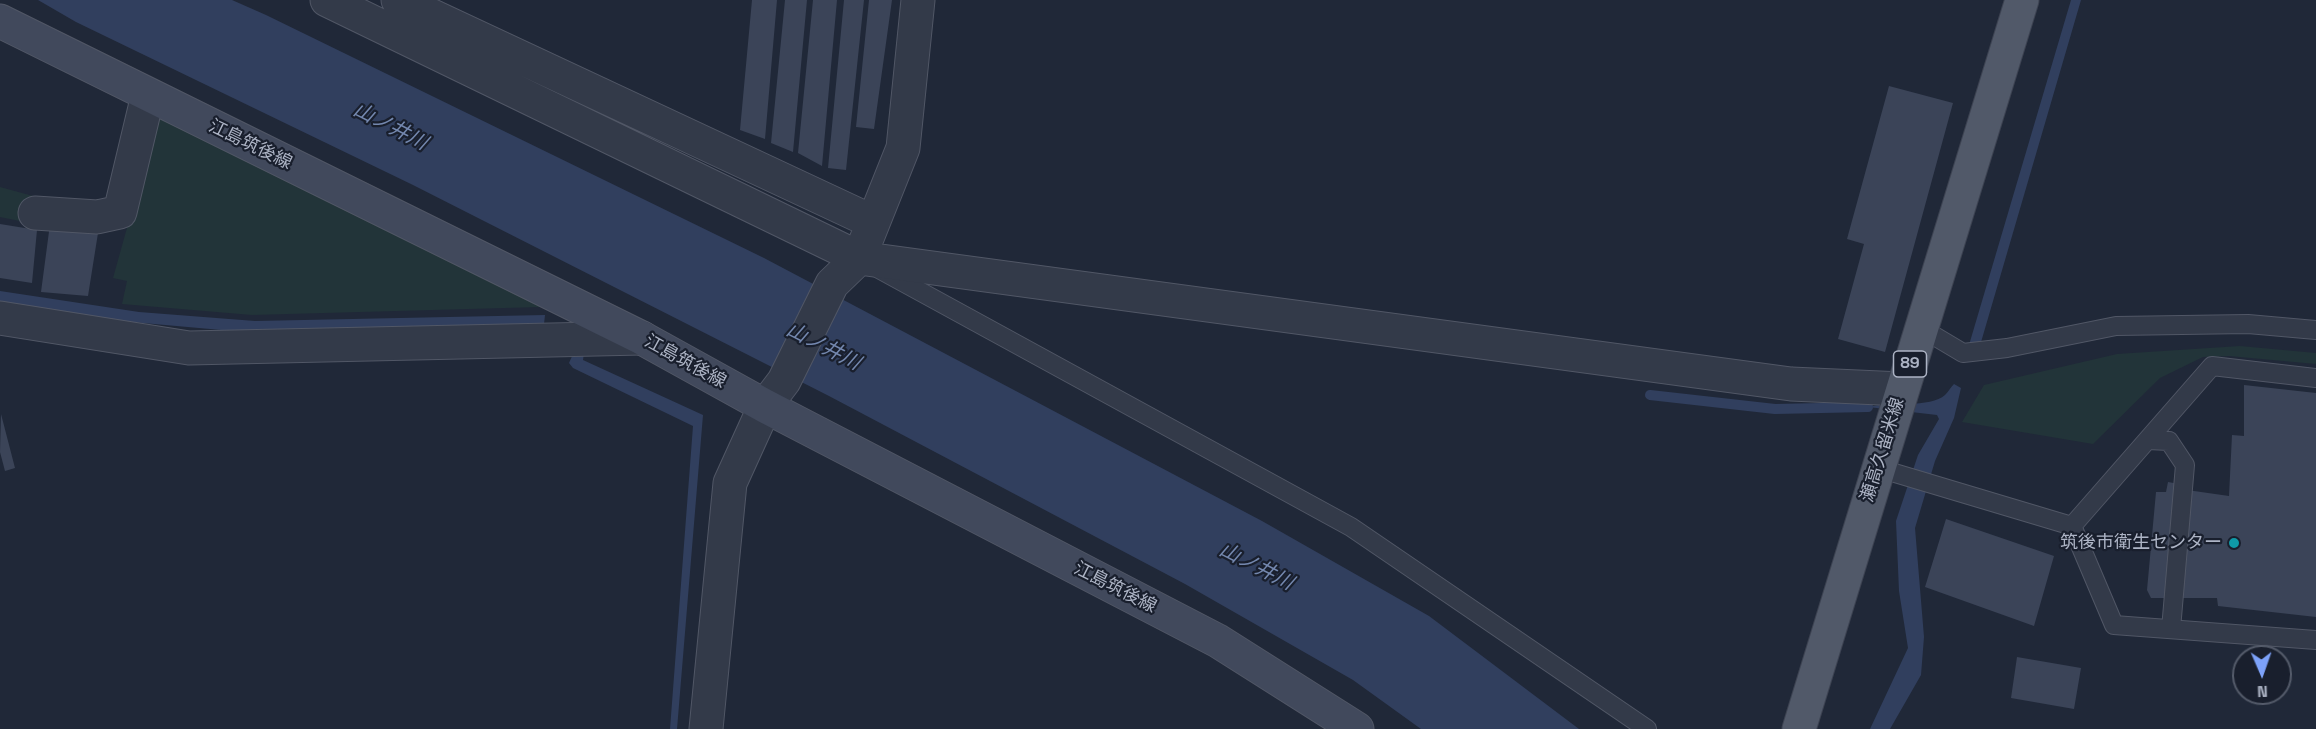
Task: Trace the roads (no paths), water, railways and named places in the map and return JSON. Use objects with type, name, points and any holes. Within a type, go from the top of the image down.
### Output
[{"type":"main road","name":"瀬高久留米線","points":[[1799,729],[2022,0]]},
{"type":"main road","name":"江島筑後線","points":[[0,21],[642,338],[765,406],[1218,641],[1357,729]]},
{"type":"street","points":[[327,0],[858,258],[1791,384],[1902,389]]},
{"type":"street","points":[[398,0],[873,222]]},
{"type":"street","points":[[706,729],[730,483],[765,406],[784,381],[832,284],[858,258],[903,148],[918,0]]},
{"type":"street","points":[[35,213],[97,217],[120,212],[148,95]]},
{"type":"street","points":[[0,318],[189,348],[642,338]]},
{"type":"lane","points":[[858,258],[1352,527],[1647,729]]},
{"type":"lane","points":[[1921,327],[1963,353],[2007,348],[2116,326],[2248,324],[2316,330]]},
{"type":"lane","points":[[2072,526],[2212,366],[2316,378]]},
{"type":"lane","points":[[2148,440],[2169,441],[2185,465],[2171,629]]},
{"type":"lane","points":[[1878,468],[2072,526]]},
{"type":"lane","points":[[2072,526],[2114,625],[2316,640]]},
{"type":"water","name":"山ノ井川","points":[[38,0],[232,0],[266,15],[764,258],[1262,521],[1429,616],[1579,729],[1421,729],[1353,680],[1185,584],[829,396],[413,185],[76,22]]},
{"type":"water","points":[[2071,0],[2081,0],[1979,349],[1969,345]]},
{"type":"water","points":[[0,291],[139,312],[255,321],[545,315],[544,324],[255,333],[98,319],[0,304]]},
{"type":"water","points":[[584,353],[583,360],[703,415],[677,729],[670,729],[693,426],[573,368],[569,363],[573,354]]},
{"type":"water","points":[[1954,384],[1961,388],[1954,418],[1935,461],[1915,528],[1924,637],[1921,675],[1890,729],[1870,729],[1908,648],[1899,591],[1896,521],[1918,455],[1939,419],[1937,415],[1868,407],[1930,402],[1945,395]]},
{"type":"waterway","points":[[1650,395],[1775,409],[1868,407]]},
{"type":"place","name":"筑後市衛生センター","points":[[2234,543]]}]
